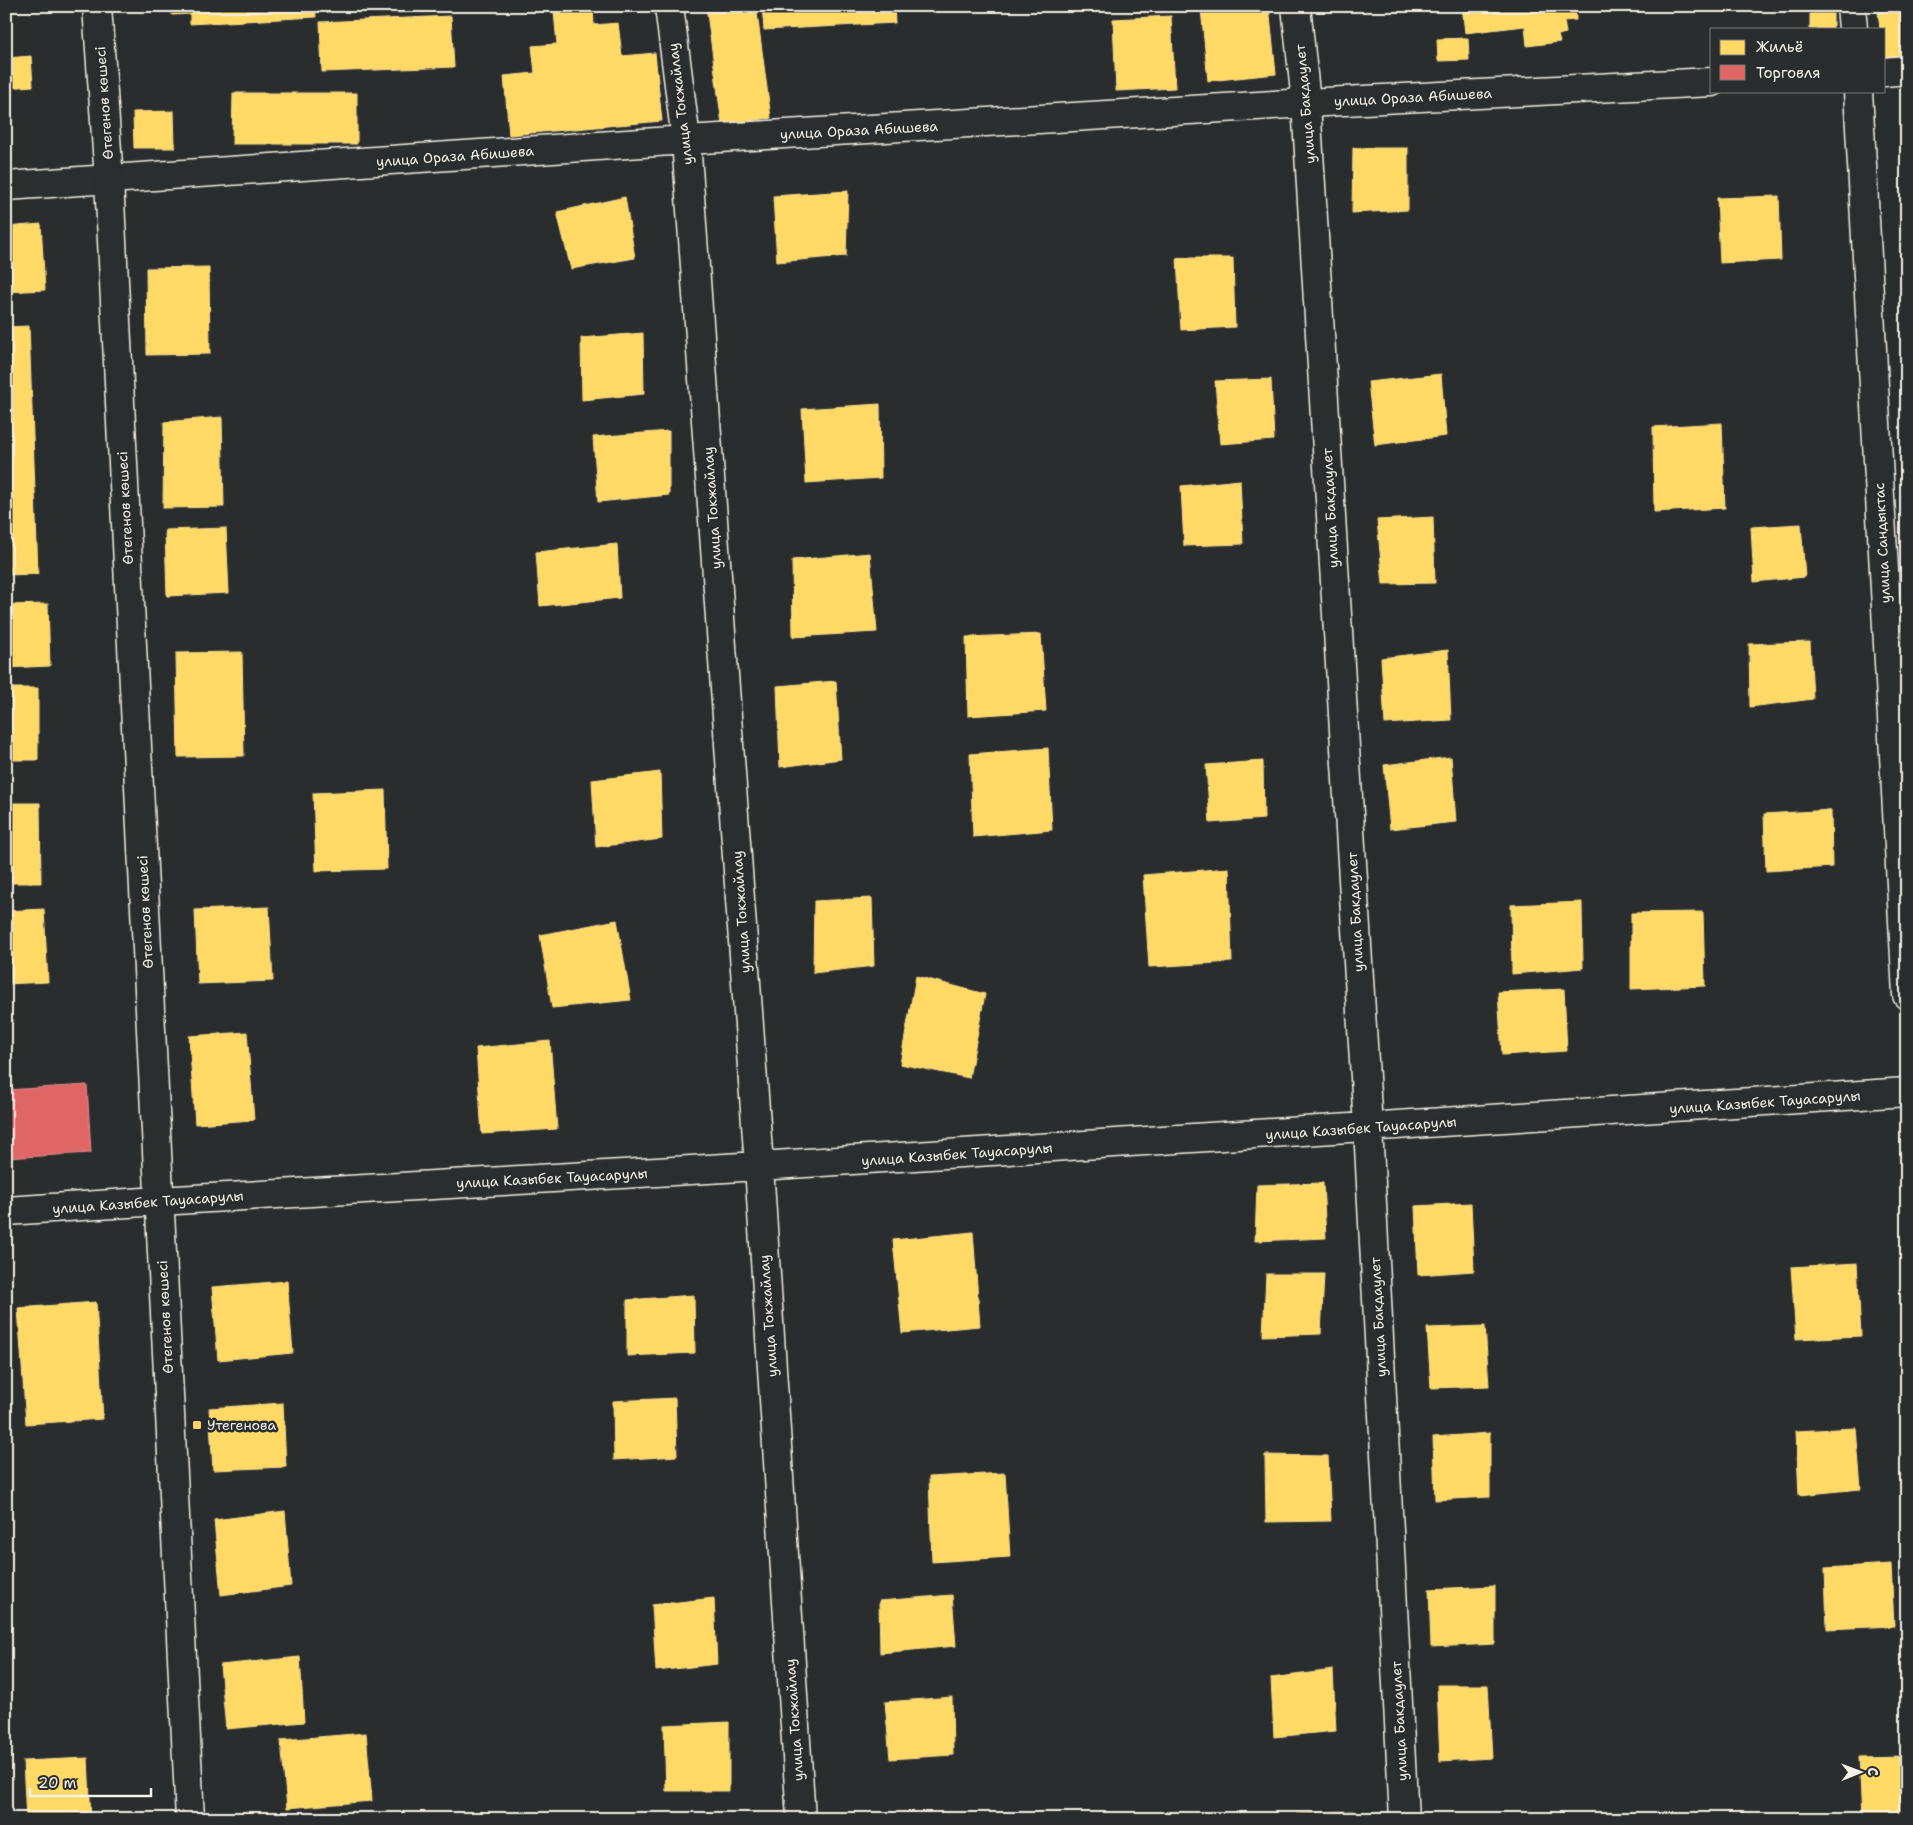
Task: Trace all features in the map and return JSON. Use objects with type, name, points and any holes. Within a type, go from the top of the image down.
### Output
[{"type":"street","name":"Өтегенов көшесі","points":[[97,6],[109,180],[190,1819]]},
{"type":"street","name":"улица Токжайлау","points":[[669,6],[686,140],[759,1166],[801,1819]]},
{"type":"street","name":"улица Бакдаулет","points":[[1296,6],[1306,103],[1368,1127],[1404,1819]]},
{"type":"street","points":[[1851,6],[1853,28]]},
{"type":"street","points":[[1886,72],[1907,70]]},
{"type":"street","name":"улица Ораза Абишева","points":[[6,186],[686,140],[1306,103],[1710,82]]},
{"type":"street","name":"улица Сандыктас","points":[[1858,92],[1907,995]]},
{"type":"street","name":"улица Казыбек Тауасарулы","points":[[6,1211],[759,1166],[1907,1092]]},
{"type":"building: Жильё","points":[[171,6],[315,6],[316,17],[190,24],[190,14],[172,15]]},
{"type":"building: Жильё","points":[[380,6],[446,6],[446,9],[381,14]]},
{"type":"building: Жильё","points":[[706,6],[756,6],[771,118],[722,124]]},
{"type":"building: Жильё","points":[[762,6],[894,6],[895,23],[764,30]]},
{"type":"building: Жильё","points":[[1185,6],[1269,6],[1276,74],[1208,81],[1201,9],[1185,10]]},
{"type":"building: Жильё","points":[[1462,6],[1575,6],[1576,20],[1564,21],[1566,33],[1558,35],[1560,42],[1527,46],[1525,26],[1465,33]]},
{"type":"building: Жильё","points":[[1810,6],[1833,6],[1833,28],[1810,28]]},
{"type":"building: Жильё","points":[[1900,6],[1907,6],[1907,59],[1886,61],[1886,28],[1880,28],[1878,12],[1901,9]]},
{"type":"building: Жильё","points":[[593,9],[594,25],[618,23],[622,56],[655,53],[662,121],[509,135],[504,76],[535,73],[532,46],[557,44],[554,12]]},
{"type":"building: Жильё","points":[[451,16],[454,67],[322,72],[320,22]]},
{"type":"building: Жильё","points":[[1171,16],[1175,88],[1116,91],[1113,19]]},
{"type":"building: Жильё","points":[[1468,38],[1469,60],[1438,61],[1437,39]]},
{"type":"building: Жильё","points":[[31,56],[33,86],[6,88],[6,58]]},
{"type":"building: Жильё","points":[[233,93],[357,93],[357,144],[232,144]]},
{"type":"building: Жильё","points":[[174,111],[175,148],[134,148],[133,112]]},
{"type":"building: Жильё","points":[[1353,148],[1408,148],[1408,210],[1352,213]]},
{"type":"building: Жильё","points":[[848,191],[846,256],[777,262],[773,196]]},
{"type":"building: Жильё","points":[[1779,196],[1781,260],[1720,263],[1717,198]]},
{"type":"building: Жильё","points":[[625,197],[635,258],[571,269],[557,212]]},
{"type":"building: Жильё","points":[[41,224],[45,290],[6,292],[6,227]]},
{"type":"building: Жильё","points":[[1177,258],[1233,258],[1235,327],[1181,330]]},
{"type":"building: Жильё","points":[[209,267],[210,354],[147,355],[146,268]]},
{"type":"building: Жильё","points":[[29,326],[38,574],[6,575],[6,327]]},
{"type":"building: Жильё","points":[[643,333],[644,394],[582,400],[581,338]]},
{"type":"building: Жильё","points":[[1441,374],[1446,436],[1375,445],[1368,382]]},
{"type":"building: Жильё","points":[[1271,379],[1274,440],[1220,444],[1215,381]]},
{"type":"building: Жильё","points":[[880,404],[881,478],[806,483],[802,409]]},
{"type":"building: Жильё","points":[[222,417],[224,507],[163,508],[164,422]]},
{"type":"building: Жильё","points":[[1722,423],[1725,508],[1654,512],[1653,427]]},
{"type":"building: Жильё","points":[[669,431],[669,495],[598,502],[593,437]]},
{"type":"building: Жильё","points":[[1240,480],[1243,544],[1184,546],[1181,486]]},
{"type":"building: Жильё","points":[[1433,517],[1435,583],[1383,584],[1377,520]]},
{"type":"building: Жильё","points":[[1801,524],[1805,577],[1754,582],[1751,527]]},
{"type":"building: Жильё","points":[[226,528],[229,593],[167,596],[165,530]]},
{"type":"building: Жильё","points":[[617,544],[620,598],[540,606],[536,552]]},
{"type":"building: Жильё","points":[[870,553],[877,632],[793,637],[792,560]]},
{"type":"building: Жильё","points":[[48,604],[50,666],[6,668],[6,605]]},
{"type":"building: Жильё","points":[[1041,634],[1046,711],[968,716],[966,637]]},
{"type":"building: Жильё","points":[[1810,642],[1813,699],[1750,707],[1749,644]]},
{"type":"building: Жильё","points":[[1448,650],[1451,720],[1385,724],[1381,658]]},
{"type":"building: Жильё","points":[[242,652],[244,756],[178,757],[176,653]]},
{"type":"building: Жильё","points":[[836,681],[841,759],[780,767],[777,686]]},
{"type":"building: Жильё","points":[[6,688],[38,688],[38,760],[6,760]]},
{"type":"building: Жильё","points":[[1048,748],[1052,830],[973,837],[970,754]]},
{"type":"building: Жильё","points":[[1451,757],[1456,822],[1390,829],[1384,765]]},
{"type":"building: Жильё","points":[[1263,761],[1264,819],[1210,823],[1206,765]]},
{"type":"building: Жильё","points":[[660,772],[662,839],[596,847],[592,780]]},
{"type":"building: Жильё","points":[[385,790],[387,869],[316,871],[313,793]]},
{"type":"building: Жильё","points":[[6,803],[40,803],[41,883],[6,883]]},
{"type":"building: Жильё","points":[[1831,810],[1832,867],[1766,871],[1764,814]]},
{"type":"building: Жильё","points":[[1229,868],[1232,962],[1149,967],[1143,875]]},
{"type":"building: Жильё","points":[[872,898],[874,966],[813,973],[814,901]]},
{"type":"building: Жильё","points":[[1582,902],[1583,968],[1512,974],[1511,905]]},
{"type":"building: Жильё","points":[[269,907],[273,981],[198,984],[195,910]]},
{"type":"building: Жильё","points":[[44,909],[48,982],[6,984],[6,911]]},
{"type":"building: Жильё","points":[[1703,912],[1705,986],[1631,989],[1631,913]]},
{"type":"building: Жильё","points":[[617,920],[631,1000],[552,1008],[540,935]]},
{"type":"building: Жильё","points":[[916,976],[985,994],[969,1078],[900,1064]]},
{"type":"building: Жильё","points":[[1564,989],[1567,1051],[1502,1055],[1498,992]]},
{"type":"building: Жильё","points":[[247,1032],[254,1120],[195,1124],[189,1036]]},
{"type":"building: Жильё","points":[[550,1041],[557,1129],[482,1134],[476,1048]]},
{"type":"building: Жильё","points":[[1323,1183],[1326,1238],[1255,1241],[1257,1185]]},
{"type":"building: Жильё","points":[[1471,1203],[1474,1271],[1418,1275],[1415,1206]]},
{"type":"building: Жильё","points":[[973,1232],[980,1326],[902,1333],[893,1240]]},
{"type":"building: Жильё","points":[[1857,1263],[1861,1336],[1796,1339],[1791,1267]]},
{"type":"building: Жильё","points":[[1266,1274],[1324,1274],[1321,1334],[1263,1336]]},
{"type":"building: Жильё","points":[[287,1281],[293,1353],[218,1360],[212,1287]]},
{"type":"building: Жильё","points":[[694,1295],[695,1353],[627,1356],[627,1300]]},
{"type":"building: Жильё","points":[[96,1302],[103,1419],[26,1424],[18,1308]]},
{"type":"building: Жильё","points":[[1485,1326],[1489,1386],[1431,1388],[1427,1328]]},
{"type":"building: Жильё","points":[[675,1398],[677,1456],[614,1460],[613,1401]]},
{"type":"building: Жильё","points":[[283,1403],[286,1467],[213,1470],[209,1408]]},
{"type":"building: Жильё","points":[[1856,1428],[1861,1489],[1799,1495],[1796,1431]]},
{"type":"building: Жильё","points":[[1490,1433],[1490,1497],[1435,1500],[1433,1437]]},
{"type":"building: Жильё","points":[[1265,1455],[1328,1456],[1331,1521],[1266,1522]]},
{"type":"building: Жильё","points":[[1005,1473],[1010,1557],[932,1562],[929,1477]]},
{"type":"building: Жильё","points":[[285,1511],[291,1586],[221,1595],[214,1520]]},
{"type":"building: Жильё","points":[[1891,1564],[1894,1626],[1827,1629],[1825,1568]]},
{"type":"building: Жильё","points":[[1495,1586],[1495,1644],[1431,1647],[1429,1589]]},
{"type":"building: Жильё","points":[[952,1595],[956,1646],[880,1653],[879,1601]]},
{"type":"building: Жильё","points":[[714,1598],[717,1664],[656,1671],[652,1605]]},
{"type":"building: Жильё","points":[[300,1657],[304,1722],[226,1729],[220,1665]]},
{"type":"building: Жильё","points":[[1333,1670],[1336,1731],[1274,1737],[1271,1678]]},
{"type":"building: Жильё","points":[[1437,1685],[1488,1685],[1492,1758],[1440,1761]]},
{"type":"building: Жильё","points":[[952,1697],[953,1755],[890,1759],[885,1702]]},
{"type":"building: Жильё","points":[[729,1722],[729,1791],[666,1791],[664,1725]]},
{"type":"building: Жильё","points":[[366,1733],[372,1801],[287,1808],[281,1740]]},
{"type":"building: Жильё","points":[[1907,1756],[1907,1819],[1862,1819],[1859,1757]]},
{"type":"building: Жильё","points":[[88,1758],[91,1819],[26,1819],[23,1761]]},
{"type":"building: Жильё","points":[[1353,1811],[1353,1819],[1296,1819],[1296,1814]]},
{"type":"building: Жильё","points":[[1550,1815],[1550,1819],[1484,1819]]},
{"type":"building: Торговля","points":[[87,1085],[91,1153],[6,1158],[6,1090]]},
{"type":"place","name":"Утегенова","points":[[197,1425]]}]
